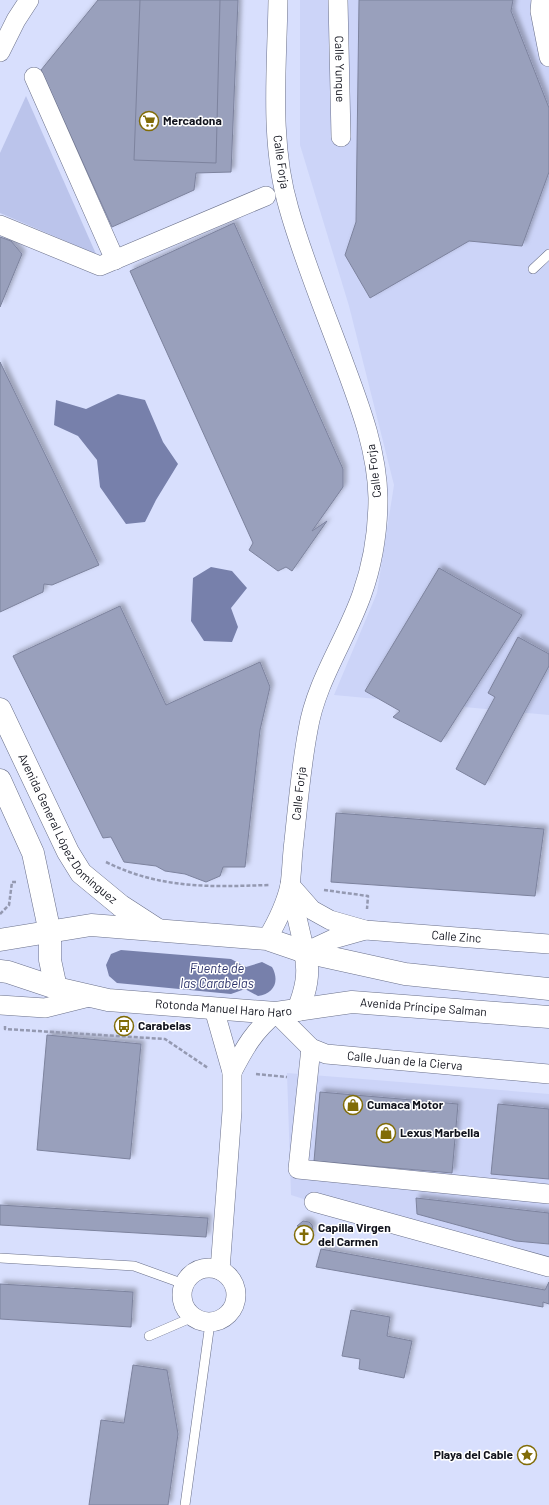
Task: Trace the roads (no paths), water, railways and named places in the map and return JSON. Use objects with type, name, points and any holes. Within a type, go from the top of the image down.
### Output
[{"type":"main road","name":"Avenida General López Domínguez","points":[[0,709],[68,852],[81,873],[121,906],[158,930]]},
{"type":"main road","points":[[0,780],[32,854],[40,883],[50,933],[50,960],[56,988]]},
{"type":"main road","points":[[0,940],[92,925],[267,939],[305,952],[405,974],[549,989]]},
{"type":"main road","name":"Rotonda Manuel Haro Haro","points":[[0,971],[8,972],[89,997],[108,1000],[276,1013],[298,1010],[308,975],[305,952]]},
{"type":"main road","name":"Avenida Príncipe Salman","points":[[298,1010],[352,1002],[549,1017]]},
{"type":"street","points":[[0,52],[16,20],[29,0]]},
{"type":"street","name":"Calle Forja","points":[[267,939],[276,924],[290,885],[308,726],[315,700],[365,584],[373,557],[378,498],[377,476],[369,433],[298,238],[288,208],[282,179],[277,129],[278,0]]},
{"type":"street","name":"Calle Yunque","points":[[338,0],[341,137]]},
{"type":"street","points":[[541,0],[540,11],[549,57]]},
{"type":"street","points":[[34,77],[114,260]]},
{"type":"street","points":[[0,225],[100,266],[266,196]]},
{"type":"street","points":[[290,885],[305,952]]},
{"type":"street","name":"Calle Zinc","points":[[290,885],[312,910],[330,920],[365,930],[549,944]]},
{"type":"street","name":"Calle Zinc","points":[[305,952],[333,939],[365,930]]},
{"type":"street","points":[[3,1005],[45,1008],[89,997]]},
{"type":"street","points":[[214,1009],[232,1072],[232,1111],[220,1270]]},
{"type":"street","points":[[232,1072],[259,1027],[276,1013]]},
{"type":"street","name":"Calle Juan de la Cierva","points":[[276,1013],[311,1048],[326,1054],[549,1074]]},
{"type":"street","points":[[311,1048],[298,1170],[549,1194]]},
{"type":"street","points":[[314,1202],[549,1267]]},
{"type":"street","points":[[212,1268],[220,1270],[228,1275],[233,1282],[236,1291],[236,1300],[233,1309],[227,1316],[219,1321],[201,1320],[186,1310],[182,1293],[184,1284],[189,1277],[196,1272],[212,1268]]},
{"type":"lane","points":[[533,269],[549,254]]},
{"type":"lane","points":[[0,1258],[134,1266],[184,1284]]},
{"type":"lane","points":[[149,1336],[201,1320],[185,1505]]},
{"type":"water","points":[[118,394],[145,400],[163,442],[178,464],[156,500],[145,522],[126,524],[100,487],[97,460],[78,436],[54,425],[56,400],[86,409]]},
{"type":"water","points":[[211,567],[232,571],[247,588],[231,608],[238,627],[232,642],[204,641],[191,621],[193,578]]},
{"type":"water","name":"Fuente de las Carabelas","points":[[121,950],[231,959],[246,967],[262,962],[272,967],[275,982],[272,990],[264,995],[258,996],[245,989],[231,994],[117,983],[109,976],[106,965],[111,954]]},
{"type":"place","name":"Mercadona","points":[[149,121]]},
{"type":"place","name":"Carabelas","points":[[124,1026]]},
{"type":"place","name":"Cumaca Motor","points":[[353,1105]]},
{"type":"place","name":"Lexus Marbella","points":[[386,1133]]},
{"type":"place","name":"Capilla Virgen del Carmen","points":[[304,1235]]},
{"type":"place","name":"Playa del Cable","points":[[527,1455]]}]
